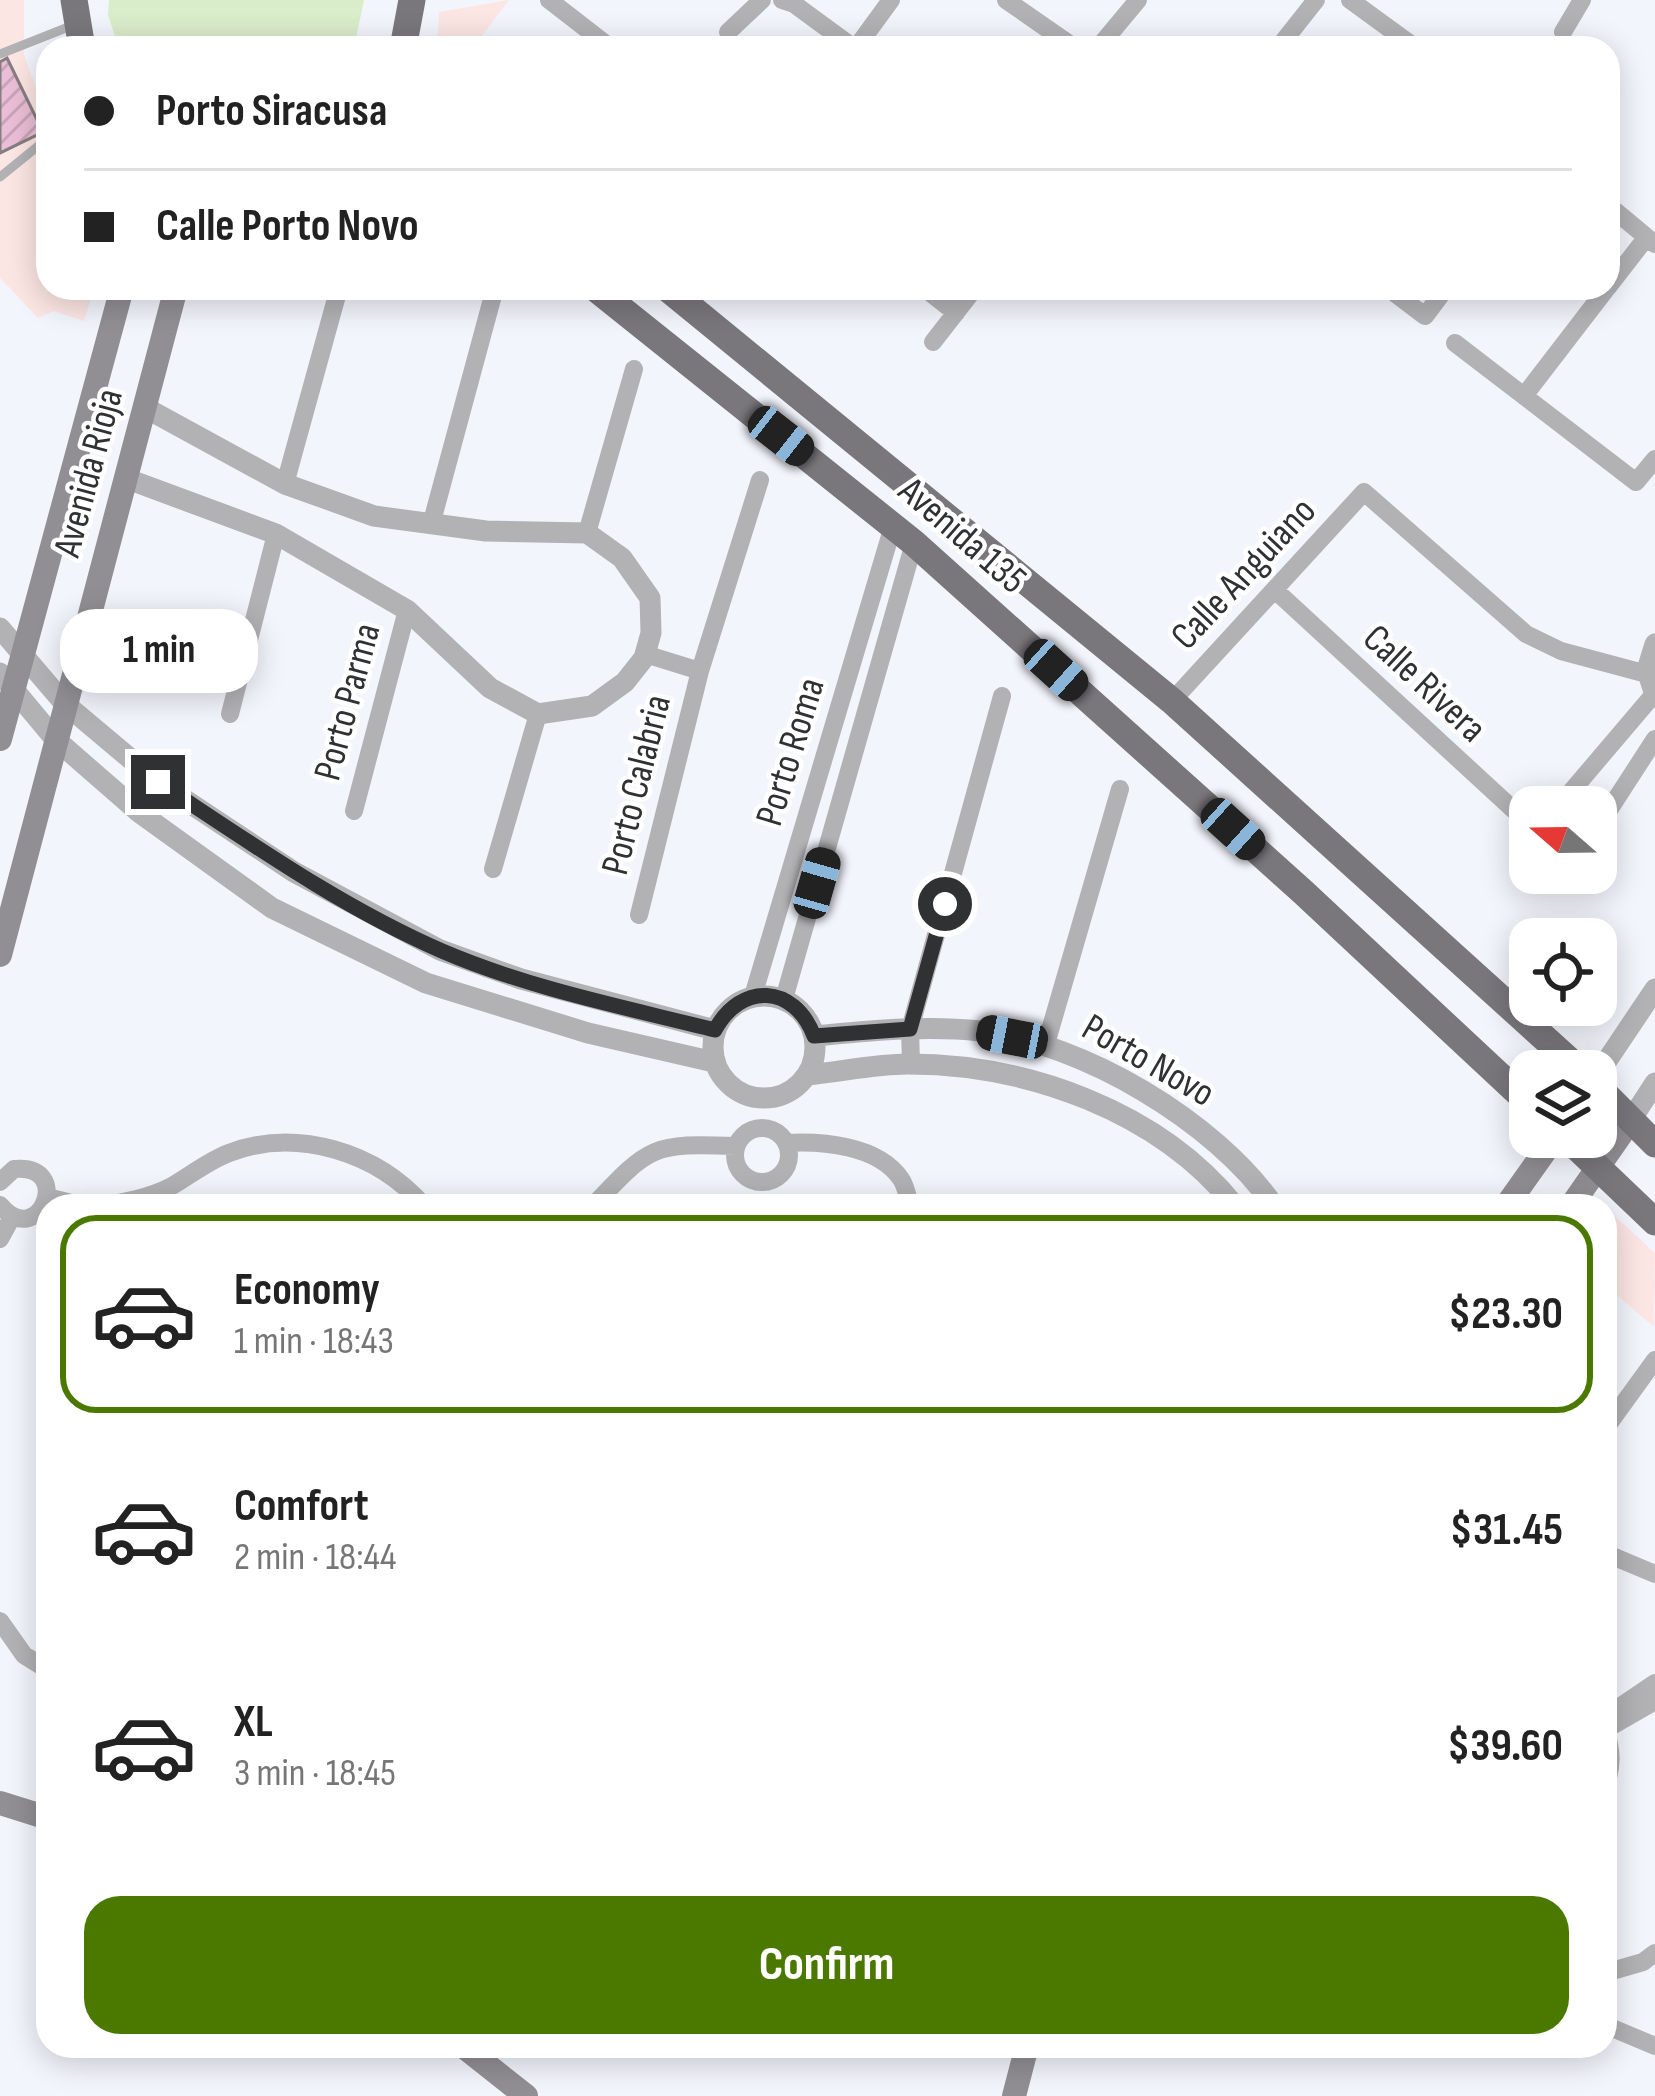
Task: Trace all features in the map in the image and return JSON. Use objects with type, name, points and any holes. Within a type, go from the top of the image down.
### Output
[{"type":"main road","points":[[405,36],[412,0]]},
{"type":"main road","name":"Avenida Rioja","points":[[0,739],[6,681],[22,652],[119,300]]},
{"type":"main road","name":"Avenida Rioja","points":[[0,955],[173,300]]},
{"type":"main road","name":"Avenida 135","points":[[610,300],[903,534],[1304,892],[1509,1084]]},
{"type":"main road","name":"Avenida 135","points":[[682,300],[1172,701],[1558,1050]]},
{"type":"main road","points":[[1617,1104],[1655,1144]]},
{"type":"main road","points":[[1580,1194],[1631,1120]]},
{"type":"main road","points":[[1515,1194],[1541,1158]]},
{"type":"main road","points":[[1589,1158],[1655,1222]]},
{"type":"main road","points":[[0,1803],[36,1814]]},
{"type":"main road","points":[[479,2058],[526,2096]]},
{"type":"main road","points":[[1015,2096],[1024,2058]]},
{"type":"street","points":[[549,0],[596,36]]},
{"type":"street","points":[[728,32],[762,0]]},
{"type":"street","points":[[782,0],[838,36]]},
{"type":"street","points":[[864,36],[891,0]]},
{"type":"street","points":[[1006,0],[1058,36]]},
{"type":"street","points":[[1108,36],[1138,0]]},
{"type":"street","points":[[1288,36],[1316,0]]},
{"type":"street","points":[[1350,0],[1400,36]]},
{"type":"street","points":[[1563,32],[1582,0]]},
{"type":"street","points":[[1620,216],[1651,241],[1620,275]]},
{"type":"street","points":[[285,484],[336,300]]},
{"type":"street","points":[[431,525],[492,300]]},
{"type":"street","points":[[939,300],[956,313]]},
{"type":"street","points":[[933,342],[966,300]]},
{"type":"street","points":[[1403,300],[1424,316],[1437,300]]},
{"type":"street","points":[[1524,396],[1599,300]]},
{"type":"street","points":[[1455,344],[1636,482],[1655,459]]},
{"type":"street","points":[[587,533],[634,369]]},
{"type":"street","points":[[125,478],[276,534],[406,610],[490,688],[538,715],[592,706],[625,682],[645,654],[651,633],[650,598],[622,558],[587,533],[486,531],[374,516],[285,484],[144,407]]},
{"type":"street","name":"Porto Calabria","points":[[639,915],[700,671],[760,480]]},
{"type":"street","name":"Calle Anguiano","points":[[1172,701],[1364,492],[1526,634],[1652,688]]},
{"type":"street","points":[[230,713],[276,534]]},
{"type":"street","name":"Porto Roma","points":[[753,996],[872,594],[903,534]]},
{"type":"street","name":"Porto Roma","points":[[784,999],[897,602],[903,534]]},
{"type":"street","name":"Calle Rivera","points":[[1275,590],[1509,806]]},
{"type":"street","points":[[872,594],[897,602]]},
{"type":"street","name":"Porto Parma","points":[[354,811],[406,610]]},
{"type":"street","points":[[0,628],[64,703],[158,782],[294,872],[440,950],[521,979],[715,1030]]},
{"type":"street","points":[[1575,786],[1652,688],[1655,644]]},
{"type":"street","points":[[645,654],[700,671]]},
{"type":"street","points":[[6,681],[55,740],[140,813],[272,908],[426,983],[588,1033],[714,1062]]},
{"type":"street","points":[[911,1064],[910,1029],[1002,696]]},
{"type":"street","points":[[493,869],[538,715]]},
{"type":"street","points":[[1617,798],[1655,739]]},
{"type":"street","points":[[1046,1044],[1120,789]]},
{"type":"street","points":[[1616,1050],[1655,988]]},
{"type":"street","points":[[753,996],[784,999],[808,1021],[814,1036],[807,1075],[781,1096],[765,1100],[733,1089],[714,1062],[715,1030],[736,1003],[753,996]]},
{"type":"street","name":"Porto Novo","points":[[814,1036],[910,1029],[980,1031],[1046,1044],[1175,1108],[1250,1171],[1266,1194]]},
{"type":"street","name":"Porto Novo","points":[[807,1075],[911,1064],[978,1068],[1039,1083],[1101,1105],[1162,1139],[1222,1194]]},
{"type":"street","points":[[1631,1120],[1655,1083]]},
{"type":"street","points":[[786,1142],[785,1168],[780,1175],[764,1182],[740,1172],[736,1146],[747,1132],[773,1130],[786,1142],[826,1141],[883,1162],[902,1180],[906,1194]]},
{"type":"street","points":[[150,1194],[232,1152],[298,1143],[358,1157],[389,1172],[412,1194]]},
{"type":"street","points":[[604,1194],[652,1150],[677,1144],[736,1146]]},
{"type":"street","points":[[2,1176],[20,1168],[34,1171],[45,1182],[47,1194]]},
{"type":"street","points":[[0,1239],[3,1209],[36,1213]]},
{"type":"street","points":[[1617,1412],[1655,1360]]},
{"type":"street","points":[[1617,1558],[1655,1574]]},
{"type":"street","points":[[0,1621],[24,1655],[36,1662]]},
{"type":"street","points":[[1617,1709],[1655,1683]]},
{"type":"street","points":[[1617,1722],[1655,1701]]},
{"type":"street","points":[[1617,1970],[1655,1953]]},
{"type":"street","points":[[1617,2030],[1655,2046]]},
{"type":"lane","points":[[46,36],[77,24]]},
{"type":"lane","points":[[0,54],[36,40]]},
{"type":"lane","points":[[0,177],[36,148]]},
{"type":"shaded area","points":[[0,0],[24,0],[24,55],[36,88],[36,300],[90,300],[84,321],[54,311],[38,318],[0,278]]},
{"type":"shaded area","points":[[509,0],[482,36],[438,36],[439,12]]},
{"type":"shaded area","points":[[1617,1218],[1655,1253],[1654,1327],[1617,1295]]},
{"type":"green space","points":[[109,0],[364,0],[356,36],[115,36]]},
{"type":"building","points":[[7,58],[36,118],[36,135],[0,153],[0,62]]},
{"type":"route","points":[[158,782],[294,872],[440,950],[521,979],[715,1030],[736,1003],[769,995],[798,1008],[814,1036],[910,1029],[945,904]]}]
